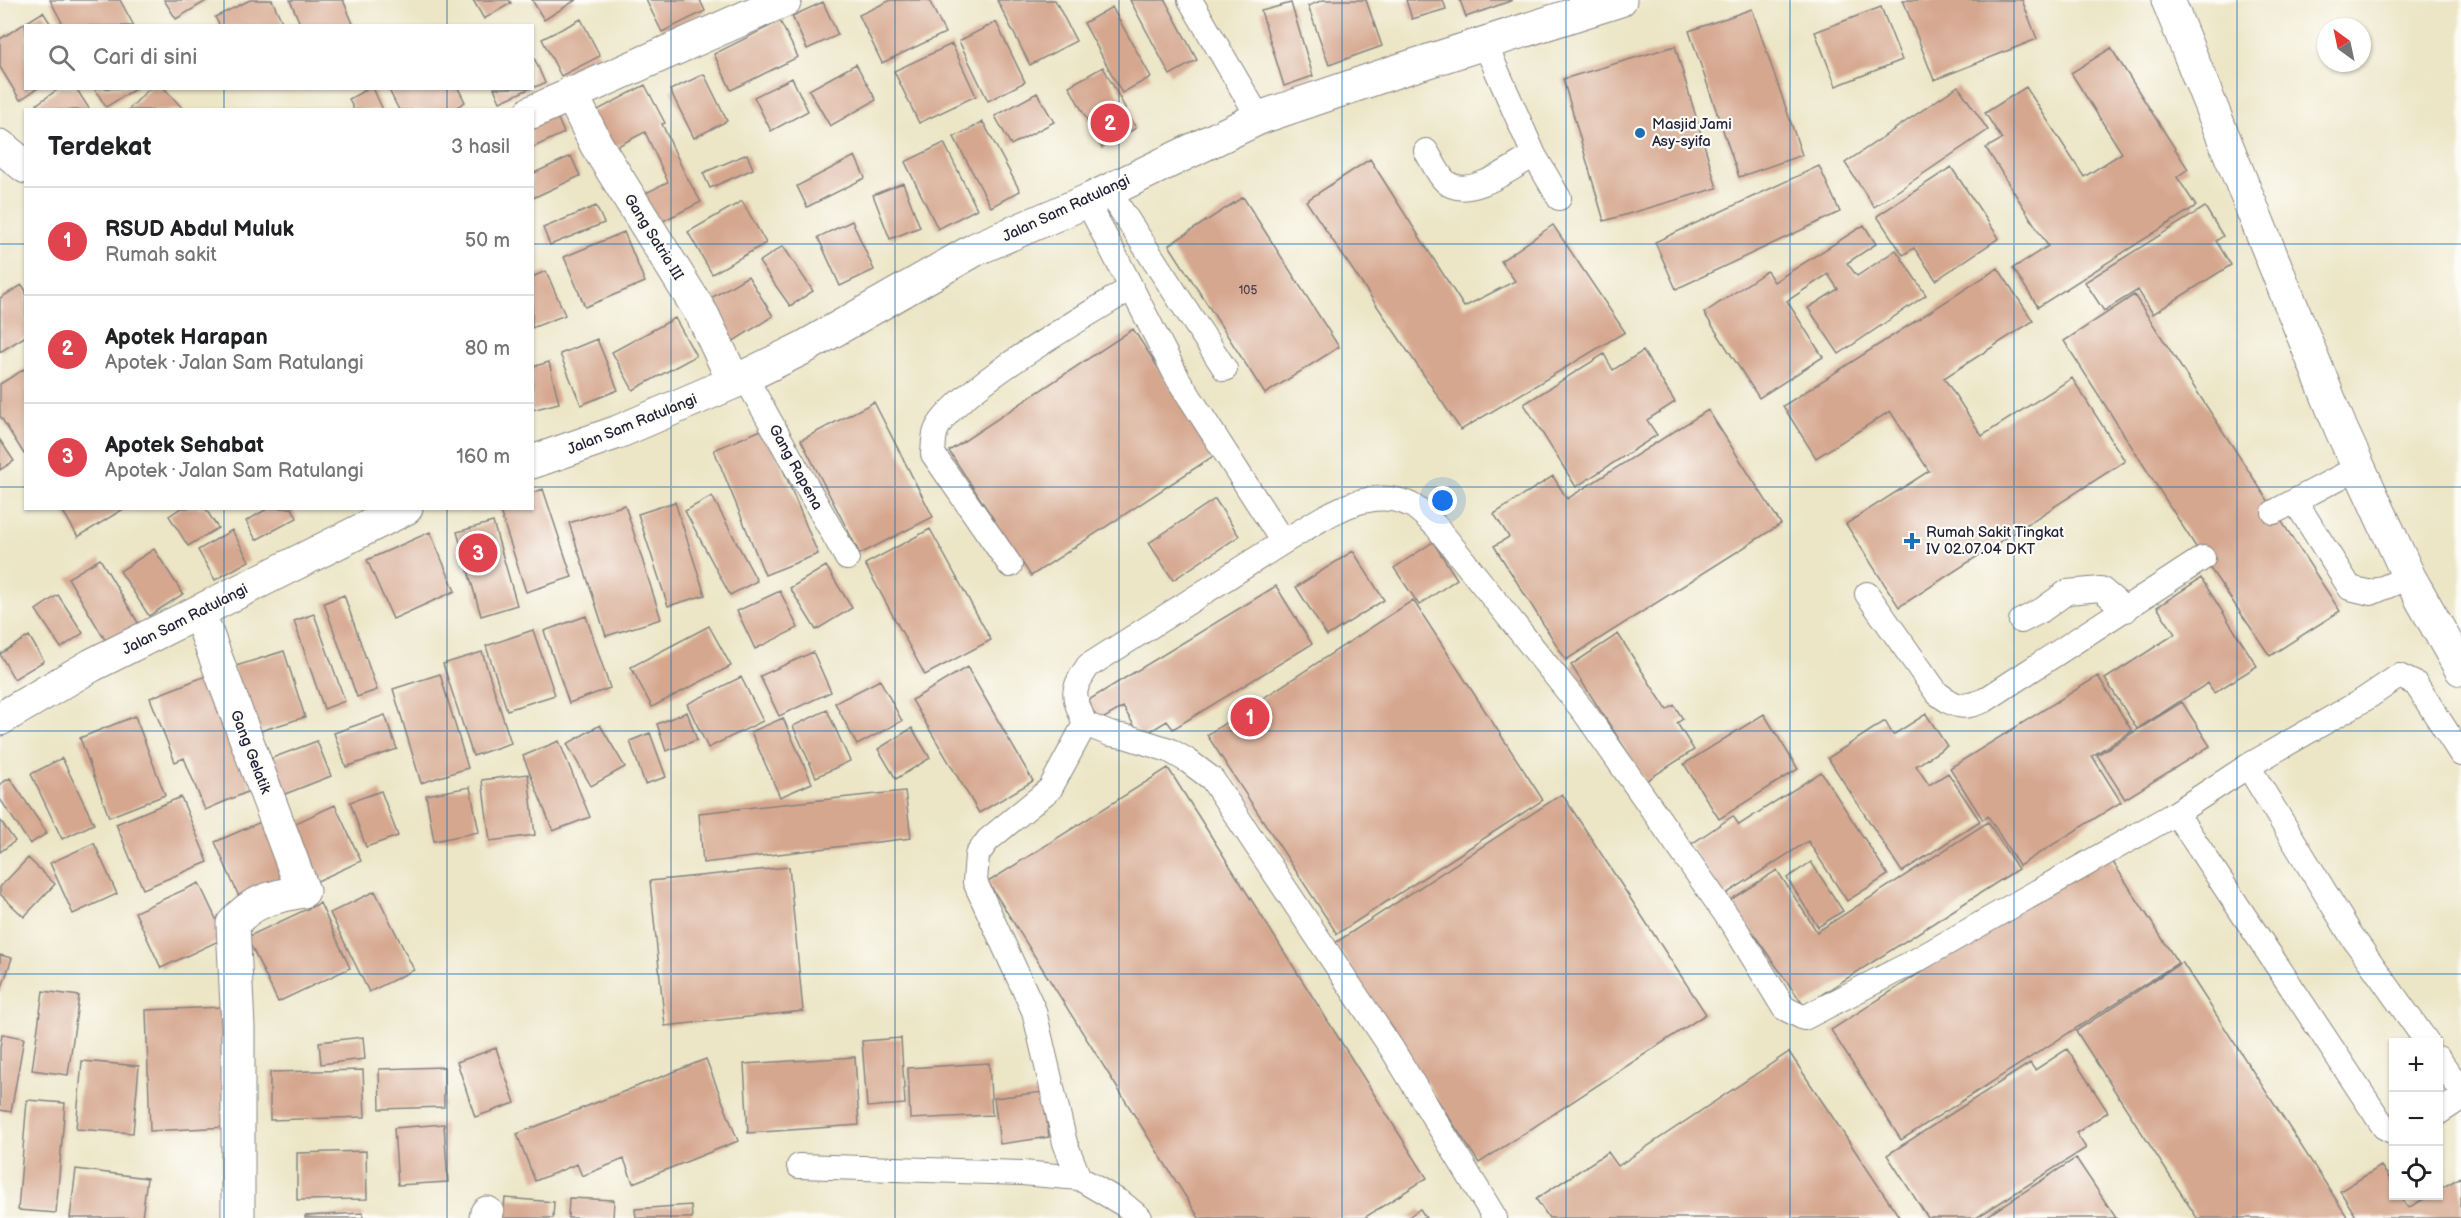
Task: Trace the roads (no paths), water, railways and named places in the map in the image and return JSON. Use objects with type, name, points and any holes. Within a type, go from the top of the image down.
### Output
[{"type":"street","points":[[534,111],[785,0]]},
{"type":"street","name":"Jalan Sam Ratulangi","points":[[534,461],[618,432],[740,379],[803,348],[976,249],[1097,195],[1259,118],[1620,0]]},
{"type":"street","points":[[2168,0],[2341,429],[2409,577],[2461,669]]},
{"type":"street","name":"Gang Satria III","points":[[571,93],[596,144],[704,316],[740,379]]},
{"type":"street","points":[[0,146],[24,165]]},
{"type":"street","name":"Jalan Sam Ratulangi","points":[[0,719],[92,665],[402,510]]},
{"type":"street","name":"Gang Gelatik","points":[[199,613],[303,891],[266,899],[243,911],[233,924],[238,1027],[238,1218]]},
{"type":"lane","points":[[1190,0],[1259,118]]},
{"type":"lane","points":[[1485,44],[1534,155],[1559,198]]},
{"type":"lane","points":[[1426,151],[1446,182],[1461,190],[1477,186],[1534,155]]},
{"type":"lane","points":[[1097,195],[1131,288],[1178,379],[1283,542]]},
{"type":"lane","points":[[1097,195],[1225,369]]},
{"type":"lane","points":[[1010,565],[933,454],[936,431],[948,414],[992,376],[1131,288]]},
{"type":"lane","name":"Gang Rapena","points":[[740,379],[847,558]]},
{"type":"lane","points":[[2359,467],[2284,506],[2350,588],[2371,593],[2409,577]]},
{"type":"lane","points":[[1495,1218],[1392,1049],[1212,779],[1169,750],[1128,737],[1110,734],[1085,724],[1076,702],[1075,686],[1088,666],[1283,542],[1348,504],[1389,498],[1412,506],[1436,526],[1585,713],[1734,926],[1784,1008],[1804,1018],[1917,960],[2176,813],[2248,766],[2347,710],[2399,676],[2416,684],[2461,754]]},
{"type":"lane","points":[[1867,594],[1937,693],[1952,705],[1967,707],[1985,700],[2204,558]]},
{"type":"lane","points":[[2021,621],[2042,610],[2067,592],[2101,589],[2126,610]]},
{"type":"lane","points":[[1079,1178],[1065,1143],[1034,1011],[975,882],[977,855],[988,840],[1050,789],[1085,724]]},
{"type":"lane","points":[[2248,766],[2352,935],[2424,1038]]},
{"type":"lane","points":[[2176,813],[2384,1127],[2389,1130]]},
{"type":"lane","points":[[2443,1064],[2461,1090]]},
{"type":"lane","points":[[2443,1110],[2461,1098]]},
{"type":"lane","points":[[799,1166],[1022,1173],[1079,1178],[1123,1204],[1140,1218]]},
{"type":"place","name":"Apotek Harapan","points":[[1110,123]]},
{"type":"place","name":"Masjid Jami Asy-syifa","points":[[1640,133]]},
{"type":"place","name":"Rumah Sakit Tingkat IV 02.07.04 DKT","points":[[1912,541]]},
{"type":"place","name":"Apotek Sehabat","points":[[478,553]]},
{"type":"place","name":"RSUD Abdul Muluk","points":[[1250,717]]}]
